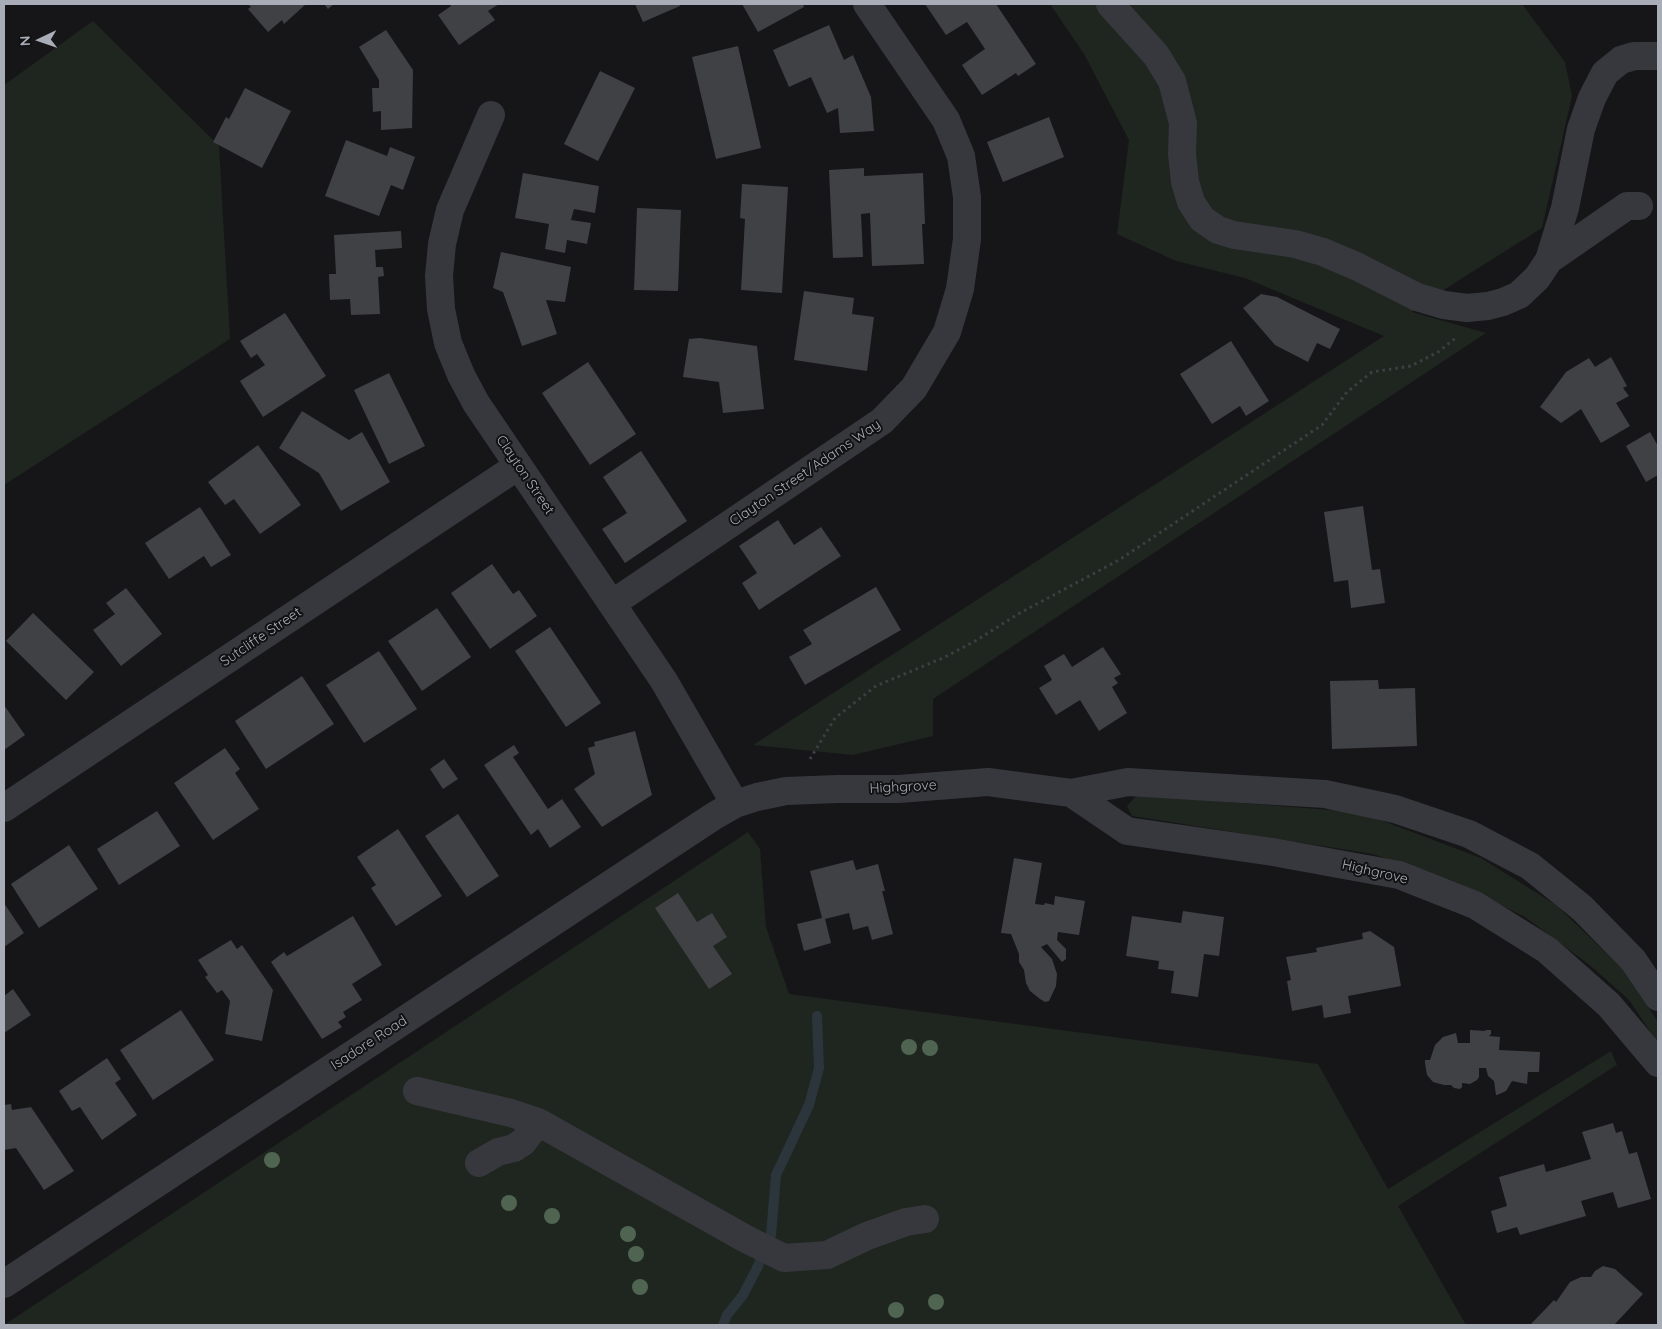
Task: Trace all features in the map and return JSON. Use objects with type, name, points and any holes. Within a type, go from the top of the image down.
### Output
[{"type":"street","name":"Clayton Street/Adams Way","points":[[613,603],[882,421],[914,388],[947,332],[960,289],[967,239],[967,197],[961,156],[946,120],[867,4]]},
{"type":"street","points":[[1110,4],[1156,55],[1172,81],[1183,123],[1182,154],[1185,182],[1191,202],[1202,219],[1218,230],[1295,244],[1323,252],[1356,266],[1416,297],[1444,306],[1467,308],[1496,304],[1519,295],[1537,278],[1549,260],[1565,208],[1581,129],[1592,98],[1605,73],[1622,60],[1634,56],[1658,56]]},
{"type":"street","name":"Clayton Street","points":[[491,115],[450,210],[442,244],[439,276],[441,309],[448,343],[461,375],[476,403],[664,681],[735,804]]},
{"type":"street","points":[[1549,260],[1626,206],[1639,206]]},
{"type":"street","name":"Sutcliffe Street","points":[[4,808],[518,466]]},
{"type":"street","name":"Highgrove","points":[[735,804],[786,791],[899,789],[988,782],[1072,793],[1128,782],[1325,794],[1396,809],[1460,831],[1530,866],[1582,908],[1633,960],[1658,998]]},
{"type":"street","name":"Highgrove","points":[[1072,793],[1127,831],[1273,852],[1399,875],[1475,905],[1546,950],[1610,1005],[1658,1064]]},
{"type":"street","name":"Isadore Road","points":[[4,1284],[735,804]]},
{"type":"street","points":[[417,1091],[511,1113],[538,1122],[746,1239],[784,1258],[827,1255],[867,1236],[906,1222],[925,1220]]},
{"type":"street","points":[[479,1163],[498,1152],[514,1148],[523,1142],[538,1122]]},
{"type":"path","points":[[807,764],[836,718],[876,686],[945,658],[1018,614],[1119,560],[1322,425],[1347,392],[1372,372],[1411,366],[1438,352],[1459,335],[1467,308]]},
{"type":"shaded area","points":[[1050,4],[1522,4],[1565,62],[1572,96],[1542,228],[1412,312],[1486,333],[933,699],[933,736],[853,755],[753,745],[1384,336],[1245,278],[1176,261],[1117,234],[1129,140],[1084,54]]},
{"type":"shaded area","points":[[93,21],[219,146],[230,339],[4,485],[4,85]]},
{"type":"shaded area","points":[[1137,795],[1344,811],[1383,821],[1481,858],[1556,905],[1622,968],[1658,1022],[1658,1043],[1629,1000],[1591,966],[1525,917],[1457,883],[1373,854],[1132,816],[1127,806]]},
{"type":"shaded area","points":[[748,832],[760,849],[766,927],[789,994],[1318,1064],[1388,1189],[1611,1051],[1617,1065],[1398,1206],[1466,1325],[4,1325]]},
{"type":"building","points":[[248,4],[306,4],[284,24],[282,20],[268,32],[248,9],[251,7]]},
{"type":"building","points":[[324,4],[334,4],[328,9]]},
{"type":"building","points":[[450,4],[499,4],[488,11],[495,20],[459,45],[438,15],[451,6]]},
{"type":"building","points":[[635,4],[679,4],[680,6],[643,22]]},
{"type":"building","points":[[742,4],[803,4],[804,7],[758,32]]},
{"type":"building","points":[[925,4],[996,4],[1036,64],[1018,76],[1016,73],[982,95],[962,65],[985,49],[967,22],[946,35]]},
{"type":"building","points":[[829,25],[844,60],[853,55],[871,97],[874,131],[840,133],[838,108],[827,113],[811,77],[789,87],[773,50]]},
{"type":"building","points":[[386,30],[413,70],[412,128],[381,130],[381,111],[373,112],[372,88],[379,88],[379,80],[359,47]]},
{"type":"building","points":[[738,46],[761,148],[716,159],[692,57]]},
{"type":"building","points":[[600,71],[635,88],[598,161],[564,144]]},
{"type":"building","points":[[245,88],[291,111],[262,168],[213,142],[226,117],[229,119]]},
{"type":"building","points":[[1049,117],[1064,157],[1003,182],[987,142]]},
{"type":"building","points":[[346,140],[387,156],[390,147],[415,157],[403,190],[391,185],[379,216],[325,196]]},
{"type":"building","points":[[864,168],[864,176],[923,173],[925,224],[922,224],[924,264],[872,266],[870,213],[861,214],[863,257],[833,258],[829,170]]},
{"type":"building","points":[[523,173],[599,186],[595,213],[574,209],[571,220],[591,223],[587,244],[567,240],[565,253],[545,249],[549,224],[515,218]]},
{"type":"building","points":[[742,184],[788,187],[782,293],[741,290],[745,219],[740,218]]},
{"type":"building","points":[[637,208],[681,210],[678,291],[634,290]]},
{"type":"building","points":[[401,231],[402,248],[375,250],[376,267],[383,267],[384,276],[378,277],[380,314],[351,315],[350,299],[330,300],[329,274],[336,274],[334,235]]},
{"type":"building","points":[[501,252],[571,267],[565,302],[546,300],[557,334],[522,346],[503,292],[493,288]]},
{"type":"building","points":[[804,291],[854,298],[852,314],[874,317],[867,371],[794,360]]},
{"type":"building","points":[[1261,294],[1277,297],[1340,329],[1330,349],[1317,343],[1308,362],[1275,345],[1243,308]]},
{"type":"building","points":[[285,313],[326,376],[263,417],[240,381],[265,365],[257,354],[251,358],[240,341]]},
{"type":"building","points":[[700,338],[757,346],[764,409],[723,413],[719,382],[683,377],[689,339]]},
{"type":"building","points":[[1231,341],[1269,401],[1246,416],[1240,406],[1212,424],[1180,374]]},
{"type":"building","points":[[1611,357],[1627,386],[1623,388],[1629,396],[1616,403],[1630,426],[1601,443],[1581,409],[1561,423],[1540,407],[1566,372],[1589,358],[1595,367]]},
{"type":"building","points":[[588,362],[636,434],[590,465],[542,393]]},
{"type":"building","points":[[389,373],[425,446],[389,464],[354,390]]},
{"type":"building","points":[[302,411],[349,440],[362,432],[390,482],[341,511],[319,473],[279,448]]},
{"type":"building","points":[[1650,432],[1658,446],[1658,475],[1646,482],[1626,446]]},
{"type":"building","points":[[258,445],[301,505],[260,534],[234,499],[225,505],[208,482]]},
{"type":"building","points":[[641,451],[687,521],[625,563],[602,529],[627,513],[603,477]]},
{"type":"building","points":[[1363,506],[1372,570],[1380,569],[1385,603],[1351,608],[1348,580],[1334,582],[1324,512]]},
{"type":"building","points":[[200,507],[231,555],[211,567],[204,556],[169,579],[145,543]]},
{"type":"building","points":[[778,520],[794,545],[821,527],[841,556],[759,610],[742,583],[757,573],[739,546]]},
{"type":"building","points":[[492,564],[513,594],[519,590],[537,616],[490,649],[451,593]]},
{"type":"building","points":[[876,587],[901,630],[805,685],[789,657],[812,644],[803,630]]},
{"type":"building","points":[[126,588],[162,634],[121,666],[93,630],[115,614],[106,603]]},
{"type":"building","points":[[437,608],[471,657],[422,691],[388,641]]},
{"type":"building","points":[[33,613],[94,672],[66,700],[6,641]]},
{"type":"building","points":[[550,627],[601,703],[566,727],[515,651]]},
{"type":"building","points":[[1103,647],[1121,674],[1114,678],[1118,683],[1112,687],[1127,713],[1099,731],[1080,700],[1056,715],[1039,688],[1052,680],[1044,666],[1064,654],[1072,667]]},
{"type":"building","points":[[379,651],[417,709],[364,743],[326,685]]},
{"type":"building","points":[[302,676],[334,724],[266,769],[235,721]]},
{"type":"building","points":[[1378,680],[1379,689],[1415,688],[1417,746],[1332,749],[1330,681]]},
{"type":"building","points":[[4,705],[25,735],[4,750]]},
{"type":"building","points":[[635,731],[652,795],[602,827],[574,789],[595,774],[588,748],[595,746],[594,742]]},
{"type":"building","points":[[514,745],[519,753],[513,757],[548,809],[562,799],[581,827],[550,848],[538,829],[531,835],[484,765]]},
{"type":"building","points":[[225,748],[240,769],[235,773],[259,809],[213,840],[174,783]]},
{"type":"building","points":[[444,759],[458,779],[443,789],[430,769]]},
{"type":"building","points":[[157,811],[180,846],[119,885],[97,849]]},
{"type":"building","points":[[458,814],[499,876],[467,897],[425,836]]},
{"type":"building","points":[[398,829],[442,896],[396,926],[371,888],[376,885],[357,857]]},
{"type":"building","points":[[69,845],[98,889],[39,928],[11,884]]},
{"type":"building","points":[[1014,858],[1042,863],[1035,904],[1044,905],[1045,903],[1054,905],[1055,896],[1085,901],[1079,935],[1058,932],[1057,940],[1066,949],[1066,959],[1062,962],[1047,944],[1041,947],[1052,959],[1057,974],[1056,986],[1049,1001],[1045,1002],[1030,991],[1026,983],[1024,970],[1019,962],[1019,954],[1011,934],[1001,933]]},
{"type":"building","points":[[853,860],[856,870],[878,864],[885,891],[882,891],[893,934],[872,940],[868,926],[853,930],[849,913],[825,919],[831,943],[804,951],[797,924],[822,918],[810,871]]},
{"type":"building","points":[[678,893],[697,922],[712,913],[727,937],[713,946],[732,974],[709,989],[655,908]]},
{"type":"building","points":[[4,903],[24,933],[4,947]]},
{"type":"building","points":[[1183,911],[1224,917],[1219,956],[1204,954],[1198,997],[1171,993],[1174,971],[1158,969],[1159,961],[1126,956],[1132,916],[1181,923]]},
{"type":"building","points":[[353,916],[382,965],[352,984],[362,1000],[343,1012],[346,1017],[338,1022],[342,1027],[322,1039],[271,962],[284,952],[287,956]]},
{"type":"building","points":[[1370,931],[1394,947],[1401,986],[1348,996],[1351,1013],[1324,1018],[1322,1005],[1292,1011],[1287,981],[1291,980],[1286,957],[1317,952],[1316,948],[1363,939],[1362,933]]},
{"type":"building","points":[[231,940],[237,949],[242,945],[273,990],[262,1041],[225,1034],[230,1001],[222,990],[217,993],[205,977],[208,975],[198,960]]},
{"type":"building","points":[[13,989],[31,1015],[4,1033],[4,996]]},
{"type":"building","points":[[181,1010],[214,1060],[153,1100],[120,1050]]},
{"type":"building","points":[[1470,1030],[1491,1030],[1489,1036],[1500,1037],[1499,1050],[1540,1052],[1539,1072],[1528,1072],[1527,1084],[1512,1081],[1506,1091],[1497,1095],[1494,1081],[1488,1076],[1486,1068],[1479,1068],[1477,1080],[1470,1084],[1462,1083],[1460,1089],[1454,1088],[1451,1085],[1433,1082],[1427,1075],[1425,1060],[1430,1060],[1435,1045],[1443,1037],[1456,1033],[1458,1043],[1470,1043]]},
{"type":"building","points":[[107,1058],[121,1079],[115,1083],[137,1115],[102,1140],[80,1107],[72,1111],[59,1091]]},
{"type":"building","points":[[11,1104],[12,1110],[31,1107],[74,1171],[44,1190],[16,1148],[4,1150],[4,1105]]},
{"type":"building","points":[[1613,1123],[1616,1133],[1622,1131],[1629,1154],[1637,1152],[1651,1199],[1618,1208],[1613,1192],[1581,1201],[1586,1216],[1520,1235],[1517,1227],[1497,1233],[1491,1211],[1507,1206],[1499,1177],[1544,1164],[1546,1172],[1591,1159],[1582,1132]]},
{"type":"building","points":[[1603,1266],[1615,1269],[1643,1294],[1614,1325],[1531,1324],[1554,1300],[1556,1302],[1570,1282],[1581,1277],[1591,1277],[1595,1271]]},
{"type":"waterway","points":[[723,1325],[727,1315],[743,1295],[771,1235],[776,1175],[809,1105],[819,1068],[817,1016]]}]
